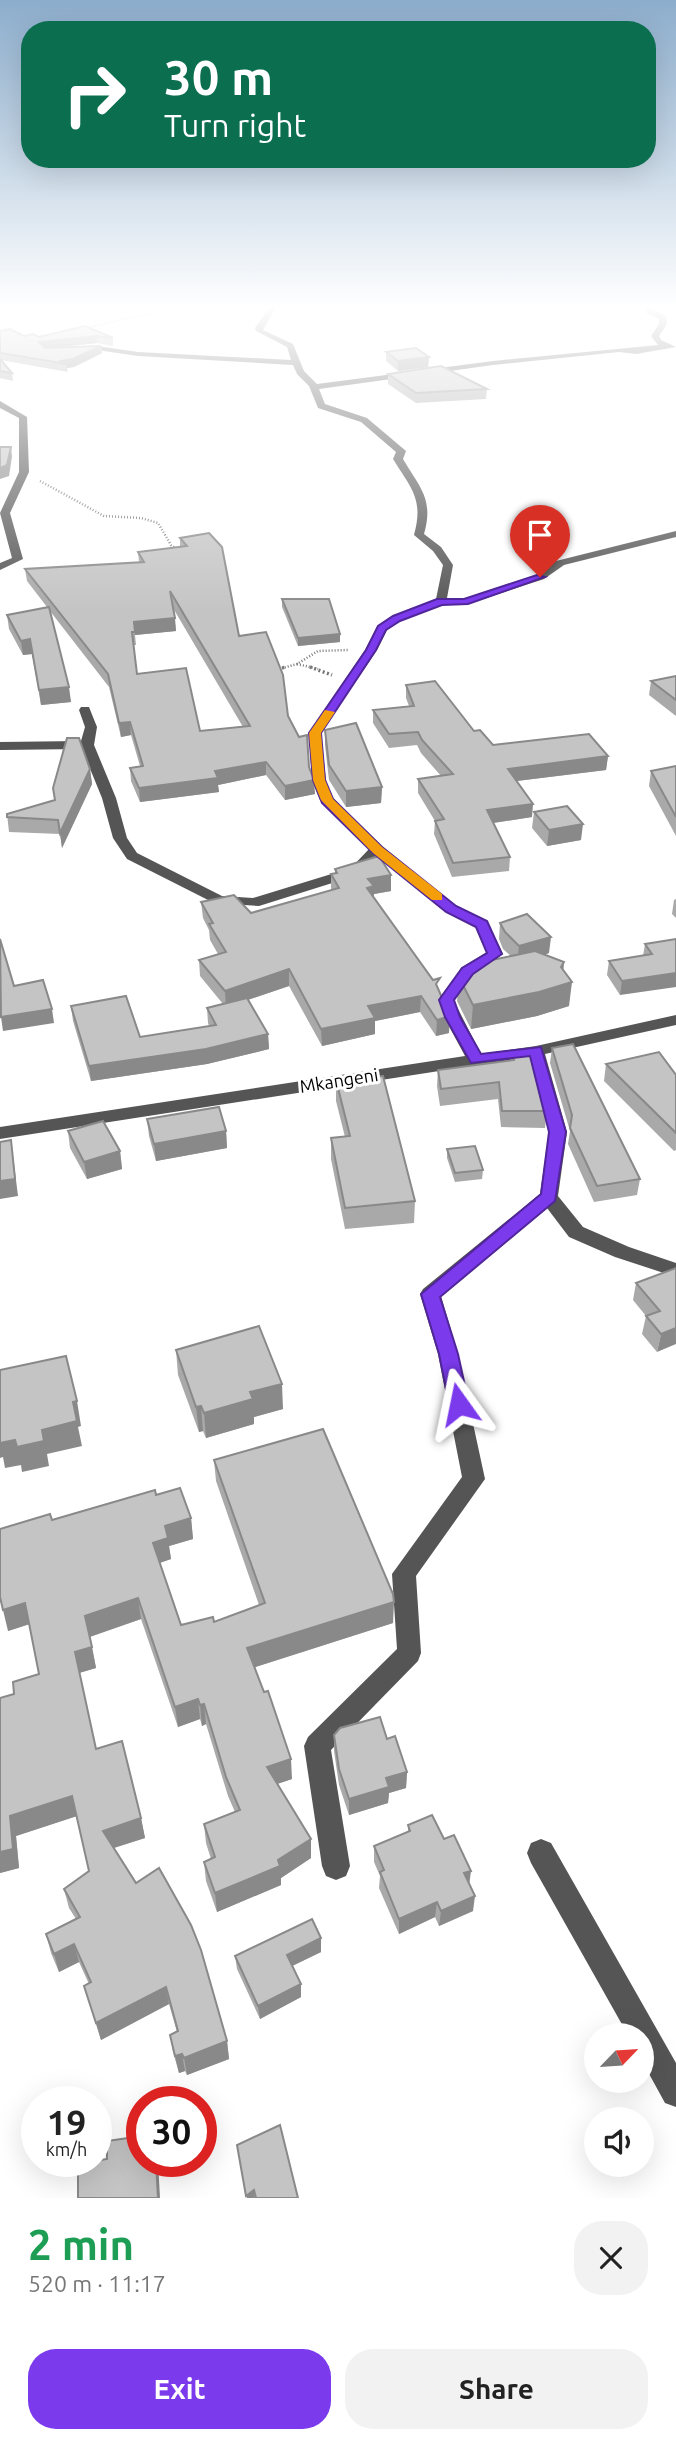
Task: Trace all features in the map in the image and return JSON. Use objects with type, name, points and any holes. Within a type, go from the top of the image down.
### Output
[{"type":"street","points":[[0,566],[18,559],[5,513],[24,472],[23,417],[8,409]]},
{"type":"street","points":[[329,409],[363,420],[401,451],[398,458],[422,495],[423,525],[419,535],[437,549],[448,565],[440,601]]},
{"type":"street","points":[[476,1060],[452,1017],[446,1000],[460,985],[467,971],[495,954],[482,924],[451,909],[378,850],[327,800],[319,780],[315,733],[371,650],[382,628],[397,618],[440,601],[465,602],[540,577],[560,563],[603,550],[676,534]]},
{"type":"street","points":[[85,710],[91,727],[87,745],[109,797],[120,838],[132,856],[219,900],[254,903],[333,880],[356,871],[365,859],[378,850]]},
{"type":"street","points":[[0,746],[87,745]]},
{"type":"street","name":"Mkangeni","points":[[0,1133],[536,1051],[676,1020]]},
{"type":"street","points":[[335,1866],[317,1746],[409,1653],[404,1574],[474,1479],[448,1354],[430,1294],[549,1197],[558,1132],[536,1051]]},
{"type":"street","points":[[549,1197],[576,1232],[622,1252],[676,1270]]},
{"type":"street","points":[[541,1853],[676,2092]]},
{"type":"path","points":[[24,472],[104,516],[141,518],[158,523],[171,545],[183,555]]},
{"type":"path","points":[[278,669],[297,664],[318,651],[371,650]]},
{"type":"path","points":[[297,664],[324,670],[348,685]]},
{"type":"building","points":[[0,447],[11,447],[7,465],[0,468]]},
{"type":"building","points":[[209,533],[222,547],[239,636],[266,632],[283,675],[288,716],[299,737],[307,735],[309,767],[314,780],[285,786],[266,762],[215,771],[218,778],[139,788],[130,768],[143,766],[130,722],[119,723],[108,674],[25,569],[144,562],[138,552],[187,546],[180,538]],"holes":[[[170,591],[250,726],[200,731],[186,668],[137,674],[132,632],[135,632],[134,622],[175,618]]]},
{"type":"building","points":[[282,599],[329,599],[340,634],[298,638]]},
{"type":"building","points":[[49,607],[69,687],[39,690],[30,639],[21,641],[7,615]]},
{"type":"building","points":[[676,676],[676,700],[651,681]]},
{"type":"building","points":[[435,681],[474,731],[480,730],[493,745],[589,734],[608,756],[508,769],[533,804],[487,810],[510,857],[453,863],[435,821],[444,819],[418,779],[453,774],[418,732],[389,734],[373,710],[414,706],[406,685]]},
{"type":"building","points":[[356,723],[382,787],[346,791],[329,765],[325,730]]},
{"type":"building","points":[[67,738],[79,738],[90,769],[60,833],[58,820],[7,817],[7,814],[55,800],[53,788]]},
{"type":"building","points":[[676,766],[676,817],[651,771]]},
{"type":"building","points":[[567,806],[583,824],[549,830],[534,812]]},
{"type":"building","points":[[379,856],[391,875],[368,879],[374,886],[367,888],[433,980],[440,978],[436,984],[450,1016],[437,1020],[421,996],[368,1006],[375,1018],[321,1029],[289,969],[225,991],[199,960],[226,952],[209,924],[213,923],[201,902],[234,895],[251,913],[339,888],[331,874],[337,873],[335,869]]},
{"type":"building","points":[[527,914],[551,937],[519,946],[500,923]]},
{"type":"building","points":[[0,939],[14,986],[43,980],[52,1009],[1,1017]]},
{"type":"building","points":[[676,939],[676,973],[622,981],[609,961],[652,954],[645,944]]},
{"type":"building","points":[[535,951],[564,962],[561,967],[572,982],[539,992],[473,1005],[459,977],[468,965]]},
{"type":"building","points":[[126,996],[140,1037],[216,1025],[207,1008],[247,998],[268,1034],[206,1049],[89,1066],[71,1006]]},
{"type":"building","points":[[573,1044],[640,1179],[597,1186],[570,1128],[572,1115],[552,1048]]},
{"type":"building","points":[[531,1051],[547,1111],[502,1111],[499,1082],[441,1089],[438,1070],[514,1060],[512,1054]]},
{"type":"building","points":[[659,1052],[676,1075],[676,1133],[606,1064]]},
{"type":"building","points":[[383,1076],[415,1201],[345,1208],[331,1138],[350,1136],[336,1080]]},
{"type":"building","points":[[219,1107],[226,1131],[154,1144],[147,1119]]},
{"type":"building","points":[[103,1121],[120,1151],[84,1162],[68,1131]]},
{"type":"building","points":[[11,1140],[15,1179],[0,1181],[0,1142]]},
{"type":"building","points":[[475,1146],[483,1170],[455,1173],[447,1149]]},
{"type":"building","points":[[676,1268],[676,1328],[661,1334],[646,1316],[660,1311],[636,1283]]},
{"type":"building","points":[[259,1326],[282,1384],[250,1392],[253,1399],[204,1413],[201,1406],[196,1407],[176,1350]]},
{"type":"building","points":[[66,1356],[77,1401],[73,1402],[77,1421],[42,1430],[44,1441],[17,1447],[15,1440],[0,1443],[0,1370]]},
{"type":"building","points":[[323,1429],[393,1594],[394,1602],[247,1648],[264,1692],[268,1691],[291,1759],[267,1767],[311,1839],[278,1860],[280,1866],[215,1893],[204,1862],[215,1857],[204,1824],[240,1810],[226,1777],[204,1704],[200,1705],[198,1699],[175,1707],[138,1598],[85,1616],[92,1647],[75,1652],[96,1749],[122,1741],[141,1818],[103,1831],[136,1883],[159,1868],[191,1925],[201,1950],[227,2041],[184,2058],[182,2054],[175,2056],[170,2035],[178,2031],[166,1987],[96,2023],[84,1986],[91,1982],[74,1944],[54,1954],[46,1934],[80,1917],[64,1889],[89,1871],[72,1796],[10,1816],[13,1849],[0,1852],[0,1698],[14,1694],[13,1682],[39,1674],[25,1603],[3,1610],[0,1597],[0,1529],[50,1514],[52,1520],[155,1490],[156,1495],[180,1488],[191,1518],[165,1526],[168,1538],[153,1543],[181,1625],[213,1617],[214,1622],[265,1603],[214,1460]]},
{"type":"building","points":[[380,1717],[387,1739],[395,1736],[407,1772],[386,1778],[389,1787],[349,1799],[339,1769],[334,1735],[340,1728]]},
{"type":"building","points":[[432,1815],[444,1839],[454,1835],[471,1871],[464,1873],[475,1896],[441,1911],[437,1902],[399,1919],[380,1872],[384,1870],[374,1846],[410,1831],[408,1825]]},
{"type":"building","points":[[312,1919],[321,1938],[287,1955],[301,1984],[258,2006],[235,1956]]},
{"type":"building","points":[[280,2125],[298,2198],[256,2198],[254,2190],[246,2196],[237,2145]]},
{"type":"building","points":[[126,2138],[126,2177],[157,2177],[158,2198],[78,2198],[78,2177],[112,2177],[112,2140]]},
{"type":"slow traffic","points":[[329,712],[315,733],[320,787],[327,800],[378,850],[437,897]]},
{"type":"route","points":[[459,1404],[448,1354],[430,1294],[549,1197],[558,1132],[536,1051],[476,1060],[452,1017],[446,1000],[460,985],[467,971],[495,954],[482,924],[451,909],[378,850],[327,800],[320,787],[315,733],[371,650],[382,628],[397,618],[440,601],[465,602],[540,577]]}]
